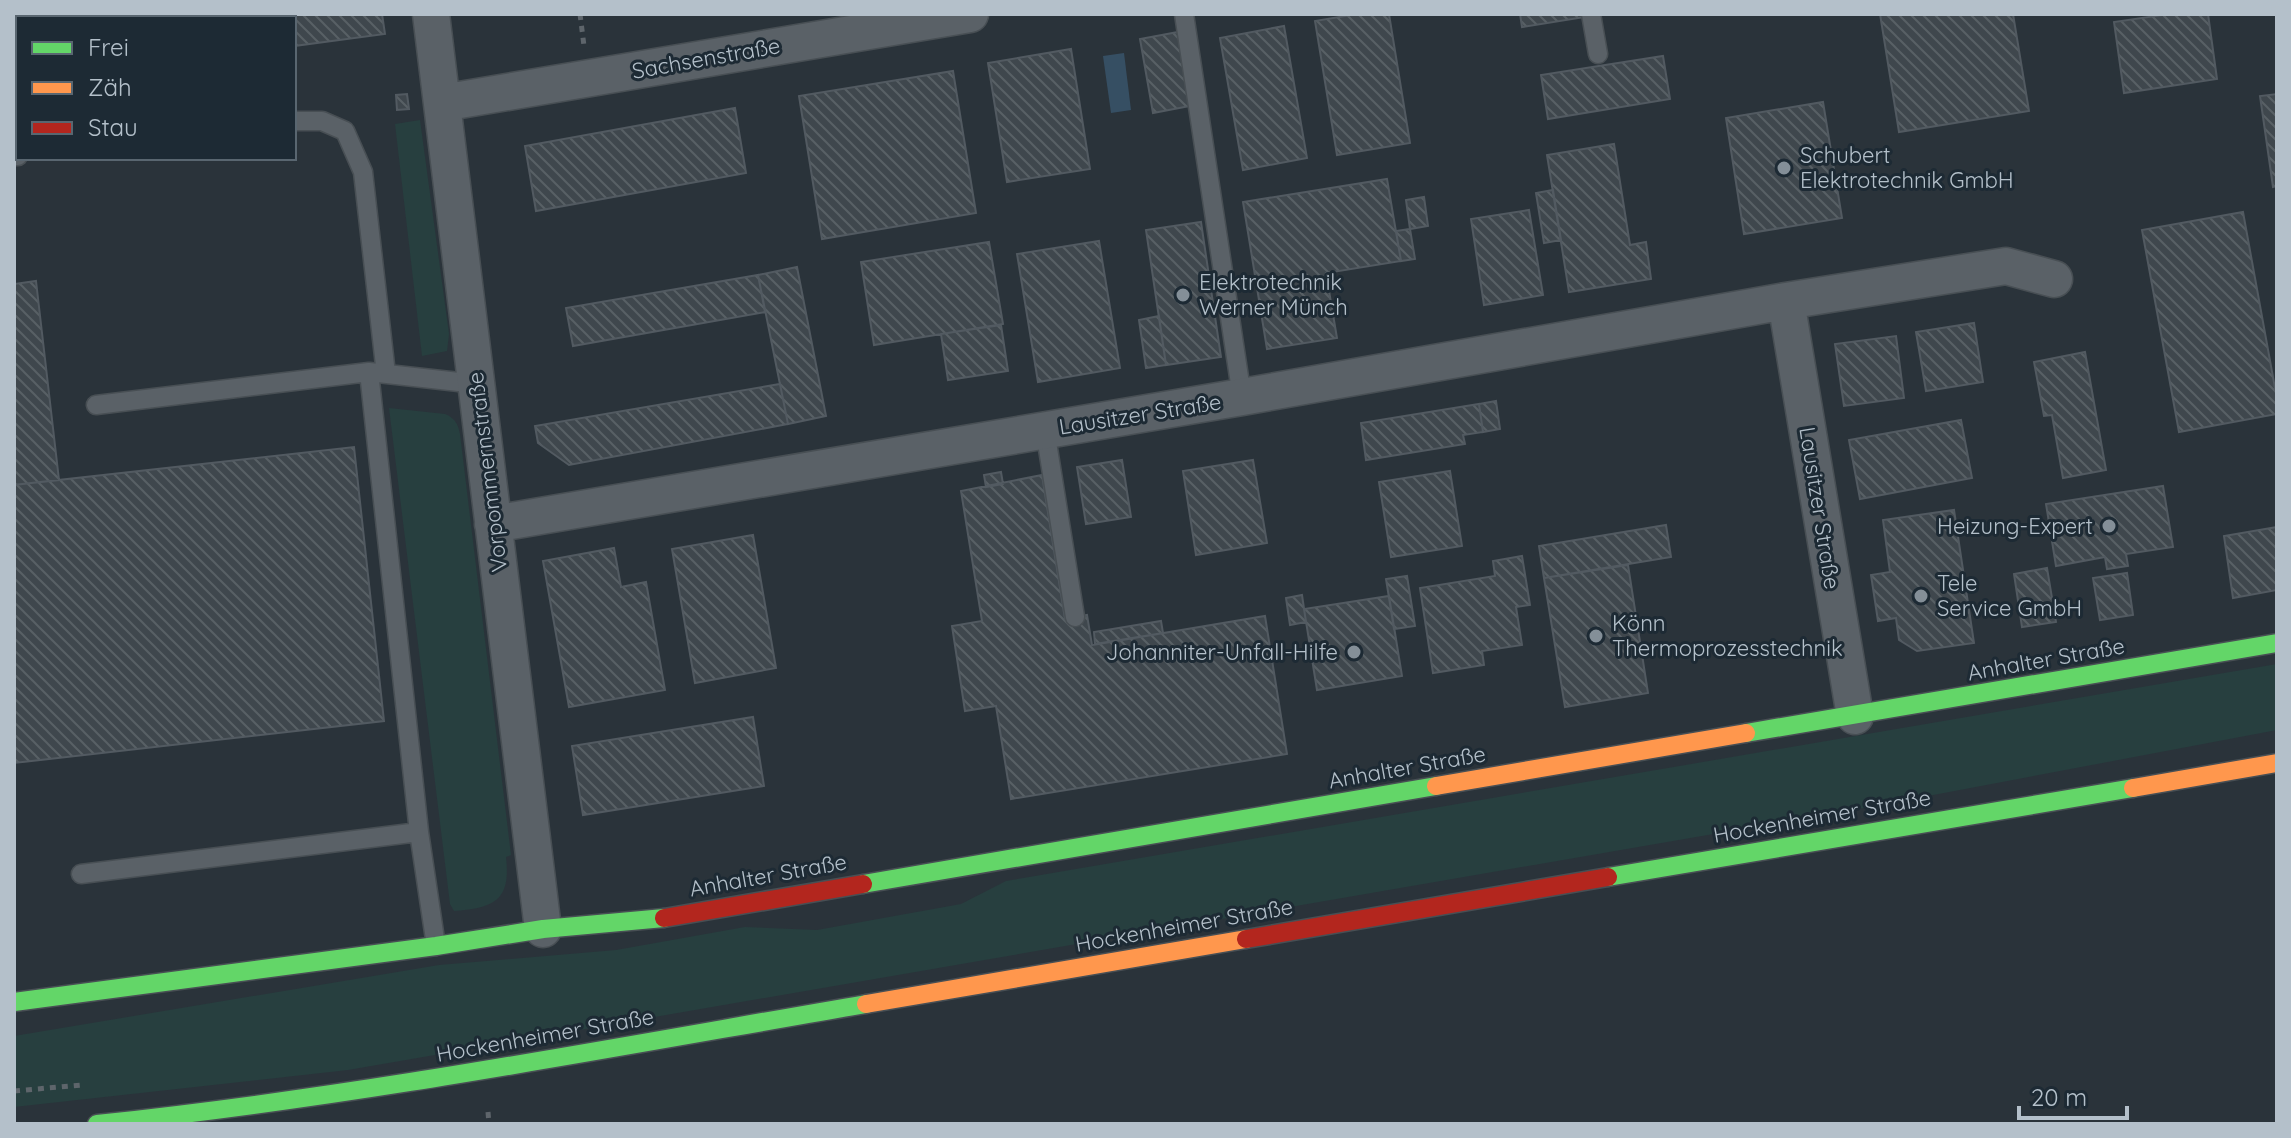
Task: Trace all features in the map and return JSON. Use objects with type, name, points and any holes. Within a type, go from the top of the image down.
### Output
[{"type":"street","name":"Vorpommernstraße","points":[[431,14],[543,929]]},
{"type":"street","name":"Sachsenstraße","points":[[442,103],[970,14]]},
{"type":"street","name":"Lausitzer Straße","points":[[493,524],[1786,301],[2006,266],[2054,279]]},
{"type":"street","name":"Lausitzer Straße","points":[[1786,301],[1855,716]]},
{"type":"street","name":"Anhalter Straße","points":[[543,929],[650,920],[2277,643]]},
{"type":"street","name":"Hockenheimer Straße","points":[[97,1124],[426,1079],[2277,763]]},
{"type":"street","points":[[14,1002],[543,929]]},
{"type":"lane","points":[[1184,14],[1242,397]]},
{"type":"lane","points":[[1591,14],[1598,54]]},
{"type":"lane","points":[[296,121],[322,121],[345,131],[363,172],[419,832],[436,946]]},
{"type":"lane","points":[[96,405],[378,373],[477,384]]},
{"type":"lane","points":[[1045,430],[1075,617]]},
{"type":"lane","points":[[81,874],[419,832]]},
{"type":"path","points":[[580,14],[585,50]]},
{"type":"path","points":[[488,1112],[489,1124]]},
{"type":"green space","points":[[420,120],[449,334],[447,351],[422,356],[395,124]]},
{"type":"green space","points":[[389,408],[445,414],[456,422],[460,434],[511,855],[506,857],[503,892],[490,904],[468,910],[454,911],[450,904]]},
{"type":"green space","points":[[2277,664],[2277,730],[1875,806],[348,1070],[14,1107],[14,1036],[439,965],[616,950],[745,927],[817,930],[961,904],[1006,881]]},
{"type":"water","points":[[1124,53],[1131,110],[1111,113],[1103,56]]},
{"type":"building","points":[[14,14],[87,14],[16,16],[14,68]]},
{"type":"building","points":[[87,14],[216,14],[200,16]]},
{"type":"building","points":[[382,14],[385,34],[296,46],[296,16],[200,16]]},
{"type":"building","points":[[1357,14],[1389,14],[1410,143],[1337,155],[1315,21]]},
{"type":"building","points":[[1520,14],[1585,14],[1585,17],[1522,27]]},
{"type":"building","points":[[1880,14],[2013,14],[2029,111],[1899,132]]},
{"type":"building","points":[[2169,14],[2208,14],[2217,79],[2124,93],[2114,22]]},
{"type":"building","points":[[1284,26],[1307,158],[1243,170],[1220,38]]},
{"type":"building","points":[[1178,32],[1190,106],[1153,113],[1140,39]]},
{"type":"building","points":[[1071,49],[1090,169],[1007,182],[988,63]]},
{"type":"building","points":[[1663,56],[1670,99],[1548,119],[1541,75]]},
{"type":"building","points":[[953,71],[976,213],[822,239],[799,96]]},
{"type":"building","points":[[407,94],[409,109],[397,110],[396,95]]},
{"type":"building","points":[[2277,94],[2277,186],[2273,187],[2260,96]]},
{"type":"building","name":"Schubert Elektrotechnik GmbH","points":[[1823,102],[1842,218],[1744,234],[1726,118]]},
{"type":"building","points":[[735,108],[746,173],[536,211],[525,146]]},
{"type":"building","points":[[1614,144],[1630,245],[1646,242],[1651,279],[1569,292],[1547,155]]},
{"type":"building","points":[[1387,179],[1401,261],[1326,273],[1337,338],[1267,349],[1243,202]]},
{"type":"building","points":[[1553,190],[1561,240],[1544,243],[1536,193]]},
{"type":"building","points":[[1424,197],[1428,226],[1410,229],[1406,200]]},
{"type":"building","points":[[1529,210],[1543,295],[1484,305],[1471,219]]},
{"type":"building","points":[[2243,212],[2277,399],[2277,414],[2179,432],[2142,230]]},
{"type":"building","name":"Elektrotechnik Werner Münch","points":[[1201,222],[1221,357],[1166,365],[1146,230]]},
{"type":"building","points":[[1410,229],[1415,259],[1401,261],[1396,231]]},
{"type":"building","points":[[1099,241],[1120,368],[1038,382],[1017,254]]},
{"type":"building","points":[[989,242],[1003,324],[874,345],[861,262]]},
{"type":"building","points":[[797,267],[826,416],[788,424],[758,275]]},
{"type":"building","points":[[758,275],[765,312],[573,346],[566,308]]},
{"type":"building","points":[[36,281],[59,480],[14,485],[14,284]]},
{"type":"building","points":[[1159,316],[1166,365],[1146,368],[1139,320]]},
{"type":"building","points":[[1974,323],[1983,382],[1926,391],[1916,332]]},
{"type":"building","points":[[1001,325],[1008,371],[948,380],[941,334]]},
{"type":"building","points":[[1896,336],[1904,398],[1844,406],[1835,344]]},
{"type":"building","points":[[2085,352],[2106,470],[2063,478],[2052,415],[2044,416],[2034,362]]},
{"type":"building","points":[[780,384],[788,424],[569,465],[538,443],[535,426]]},
{"type":"building","points":[[1496,401],[1500,429],[1483,432],[1479,404]]},
{"type":"building","points":[[1479,404],[1483,432],[1463,435],[1465,444],[1366,460],[1361,423]]},
{"type":"building","points":[[1961,420],[1972,478],[1860,499],[1849,440]]},
{"type":"building","points":[[354,447],[384,721],[14,763],[14,485]]},
{"type":"building","points":[[1122,460],[1131,517],[1086,524],[1077,467]]},
{"type":"building","points":[[1253,460],[1267,543],[1196,555],[1183,471]]},
{"type":"building","points":[[1450,471],[1462,546],[1391,557],[1379,482]]},
{"type":"building","points":[[1001,472],[1003,484],[986,487],[984,475]]},
{"type":"building","points":[[1042,475],[1065,619],[1087,615],[1092,645],[1265,616],[1287,754],[1011,799],[996,706],[965,711],[952,626],[982,621],[961,491]]},
{"type":"building","name":"Heizung-Expert","points":[[2163,486],[2173,547],[2126,554],[2128,566],[2107,569],[2105,557],[2056,566],[2046,504]]},
{"type":"building","name":"Tele Service GmbH","points":[[1954,510],[1974,643],[1917,651],[1899,640],[1896,618],[1878,621],[1871,575],[1890,572],[1883,520]]},
{"type":"building","points":[[1666,525],[1671,557],[1544,578],[1539,546]]},
{"type":"building","points":[[2277,527],[2277,590],[2233,598],[2224,536]]},
{"type":"building","points":[[753,535],[776,668],[695,683],[672,549]]},
{"type":"building","points":[[614,548],[621,587],[646,582],[665,690],[569,707],[543,561]]},
{"type":"building","points":[[1522,556],[1530,605],[1516,607],[1522,645],[1482,651],[1484,665],[1433,673],[1420,588],[1495,576],[1493,561]]},
{"type":"building","name":"Könn Thermoprozesstechnik","points":[[1628,565],[1648,693],[1565,707],[1544,578]]},
{"type":"building","points":[[2047,568],[2056,622],[2022,627],[2014,574]]},
{"type":"building","points":[[2127,573],[2133,615],[2100,620],[2093,578]]},
{"type":"building","points":[[1407,576],[1415,626],[1394,629],[1386,579]]},
{"type":"building","points":[[1302,595],[1306,622],[1290,625],[1286,598]]},
{"type":"building","name":"Johanniter-Unfall-Hilfe","points":[[1389,596],[1402,676],[1317,690],[1304,609]]},
{"type":"building","points":[[1161,621],[1163,633],[1095,644],[1094,632]]},
{"type":"building","points":[[753,717],[764,786],[583,815],[572,746]]},
{"type":"traffic: fast","points":[[1746,733],[2277,643]]},
{"type":"traffic: fast","points":[[863,884],[1436,786]]},
{"type":"traffic: fast","points":[[1608,877],[2133,788]]},
{"type":"traffic: fast","points":[[14,1002],[543,929],[664,918]]},
{"type":"traffic: fast","points":[[97,1124],[386,1086],[866,1004]]},
{"type":"traffic: slow","points":[[1436,786],[1746,733]]},
{"type":"traffic: slow","points":[[2133,788],[2277,763]]},
{"type":"traffic: slow","points":[[866,1004],[1246,939]]},
{"type":"traffic: jam","points":[[1246,939],[1608,877]]},
{"type":"traffic: jam","points":[[664,918],[863,884]]},
{"type":"place","name":"Schubert Elektrotechnik GmbH","points":[[1784,168]]},
{"type":"place","name":"Elektrotechnik Werner Münch","points":[[1183,295]]},
{"type":"place","name":"Heizung-Expert","points":[[2109,526]]},
{"type":"place","name":"Tele Service GmbH","points":[[1921,596]]},
{"type":"place","name":"Könn Thermoprozesstechnik","points":[[1596,636]]},
{"type":"place","name":"Johanniter-Unfall-Hilfe","points":[[1354,652]]}]
